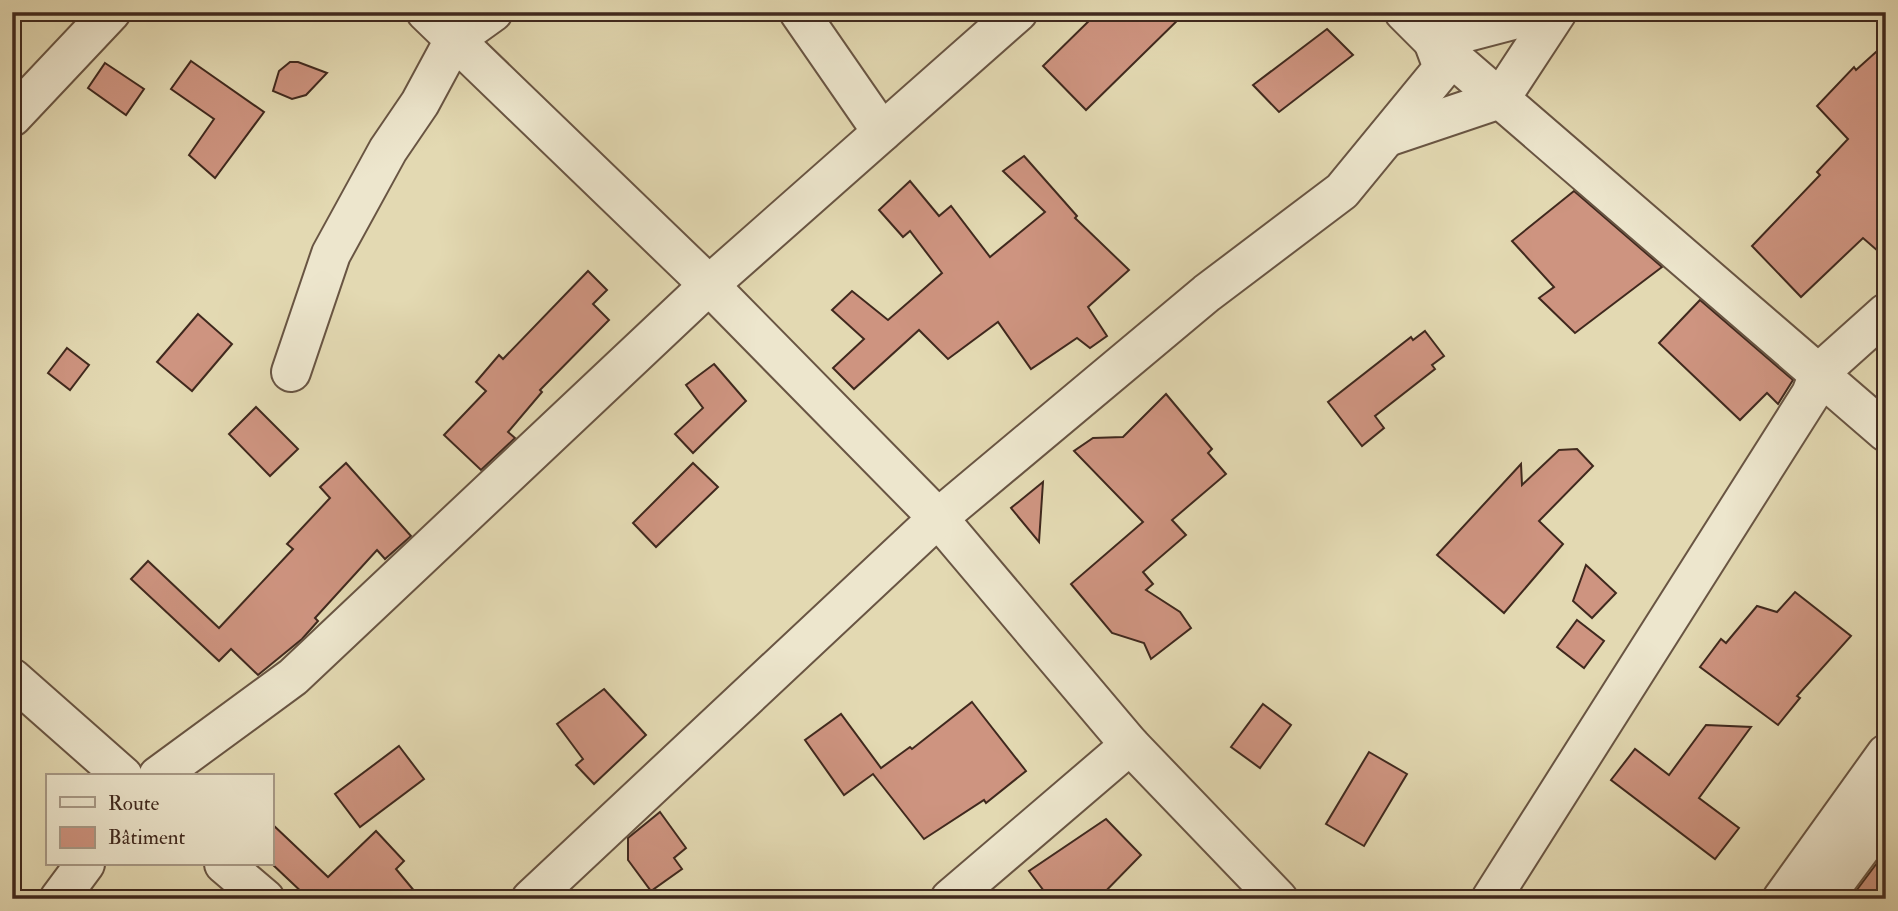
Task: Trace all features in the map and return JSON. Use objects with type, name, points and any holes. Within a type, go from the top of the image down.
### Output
[{"type":"street","points":[[12,117],[111,12]]},
{"type":"street","points":[[426,12],[709,285],[938,518],[1130,745],[1278,899]]},
{"type":"street","points":[[291,372],[331,254],[388,150],[420,103],[454,40],[493,12]]},
{"type":"street","points":[[799,12],[882,132]]},
{"type":"street","points":[[161,774],[293,677],[709,285],[1018,12]]},
{"type":"street","points":[[1405,12],[1433,41],[1886,432]]},
{"type":"street","points":[[1433,41],[1543,12]]},
{"type":"street","points":[[1387,137],[1500,99],[1557,12]]},
{"type":"street","points":[[531,899],[938,518],[1207,293],[1342,191],[1443,68],[1433,41]]},
{"type":"street","points":[[1491,899],[1811,394],[1819,373],[1886,313]]},
{"type":"street","points":[[12,678],[121,774]]},
{"type":"street","points":[[950,899],[1130,745]]},
{"type":"street","points":[[1782,899],[1886,754]]},
{"type":"street","points":[[1823,899],[1886,814]]},
{"type":"street","points":[[59,899],[84,866]]},
{"type":"street","points":[[226,866],[265,899]]},
{"type":"building","points":[[1098,12],[1186,12],[1086,110],[1043,66]]},
{"type":"building","points":[[1327,29],[1353,55],[1279,112],[1253,85]]},
{"type":"building","points":[[1886,43],[1886,258],[1863,238],[1801,297],[1752,246],[1820,175],[1817,172],[1848,139],[1817,106],[1854,67],[1856,70]]},
{"type":"building","points":[[191,61],[264,112],[215,178],[189,155],[214,119],[171,89]]},
{"type":"building","points":[[290,62],[298,62],[327,73],[306,95],[292,99],[273,91],[279,71]]},
{"type":"building","points":[[105,63],[144,89],[126,115],[88,88]]},
{"type":"building","points":[[1024,156],[1077,216],[1075,218],[1129,270],[1088,307],[1107,336],[1090,348],[1077,338],[1031,369],[998,322],[948,359],[919,330],[854,389],[833,368],[864,339],[832,310],[852,291],[888,320],[942,273],[910,231],[903,237],[879,210],[910,181],[939,216],[951,206],[990,257],[1045,212],[1003,171]]},
{"type":"building","points":[[1574,191],[1662,267],[1575,333],[1539,298],[1554,287],[1512,241]]},
{"type":"building","points":[[588,271],[607,290],[593,304],[609,320],[540,390],[542,392],[508,432],[515,438],[481,470],[444,435],[486,391],[476,382],[499,355],[503,359]]},
{"type":"building","points":[[1700,300],[1793,380],[1778,404],[1767,393],[1740,420],[1659,343]]},
{"type":"building","points":[[198,314],[232,344],[192,391],[157,362]]},
{"type":"building","points":[[1425,331],[1444,356],[1432,365],[1435,369],[1375,416],[1384,428],[1362,446],[1328,402],[1411,337],[1413,340]]},
{"type":"building","points":[[67,348],[89,365],[70,390],[48,373]]},
{"type":"building","points":[[714,364],[746,401],[693,453],[675,434],[703,408],[686,385]]},
{"type":"building","points":[[1166,394],[1212,449],[1208,453],[1226,474],[1172,520],[1186,535],[1143,572],[1153,584],[1146,590],[1180,612],[1191,628],[1151,659],[1144,643],[1112,633],[1071,584],[1143,522],[1074,451],[1093,438],[1123,437]]},
{"type":"building","points":[[256,407],[298,449],[270,476],[229,434]]},
{"type":"building","points":[[1577,449],[1593,466],[1539,521],[1563,544],[1504,613],[1437,555],[1521,464],[1522,485],[1559,450]]},
{"type":"building","points":[[346,463],[411,536],[385,559],[377,550],[315,618],[318,621],[302,639],[258,675],[231,649],[219,661],[131,579],[148,561],[219,628],[293,549],[287,544],[330,498],[320,487]]},
{"type":"building","points":[[693,463],[718,487],[656,547],[633,523]]},
{"type":"building","points":[[1043,482],[1039,542],[1011,508]]},
{"type":"building","points":[[1586,565],[1616,593],[1592,618],[1573,601]]},
{"type":"building","points":[[1795,592],[1851,636],[1797,696],[1800,698],[1778,725],[1700,667],[1721,639],[1726,643],[1757,606],[1777,612]]},
{"type":"building","points":[[1577,620],[1604,641],[1584,668],[1557,647]]},
{"type":"building","points":[[604,689],[646,735],[594,784],[576,765],[583,759],[557,724]]},
{"type":"building","points":[[972,702],[1026,771],[986,803],[984,800],[924,839],[873,774],[844,795],[805,740],[841,714],[881,768],[910,747],[912,749]]},
{"type":"building","points":[[1263,704],[1291,725],[1260,768],[1231,747]]},
{"type":"building","points":[[1706,725],[1751,727],[1699,798],[1739,828],[1715,859],[1611,780],[1635,749],[1669,775]]},
{"type":"building","points":[[399,746],[424,779],[360,827],[335,794]]},
{"type":"building","points":[[1369,752],[1407,774],[1364,846],[1326,824]]},
{"type":"building","points":[[660,812],[686,848],[674,858],[682,869],[651,891],[628,860],[628,838]]},
{"type":"building","points":[[1106,819],[1141,855],[1098,899],[1050,899],[1029,871]]},
{"type":"building","points":[[273,825],[328,877],[376,831],[404,861],[396,869],[421,899],[305,899],[307,897],[273,865]]},
{"type":"building","points":[[1886,851],[1886,899],[1850,899]]}]
